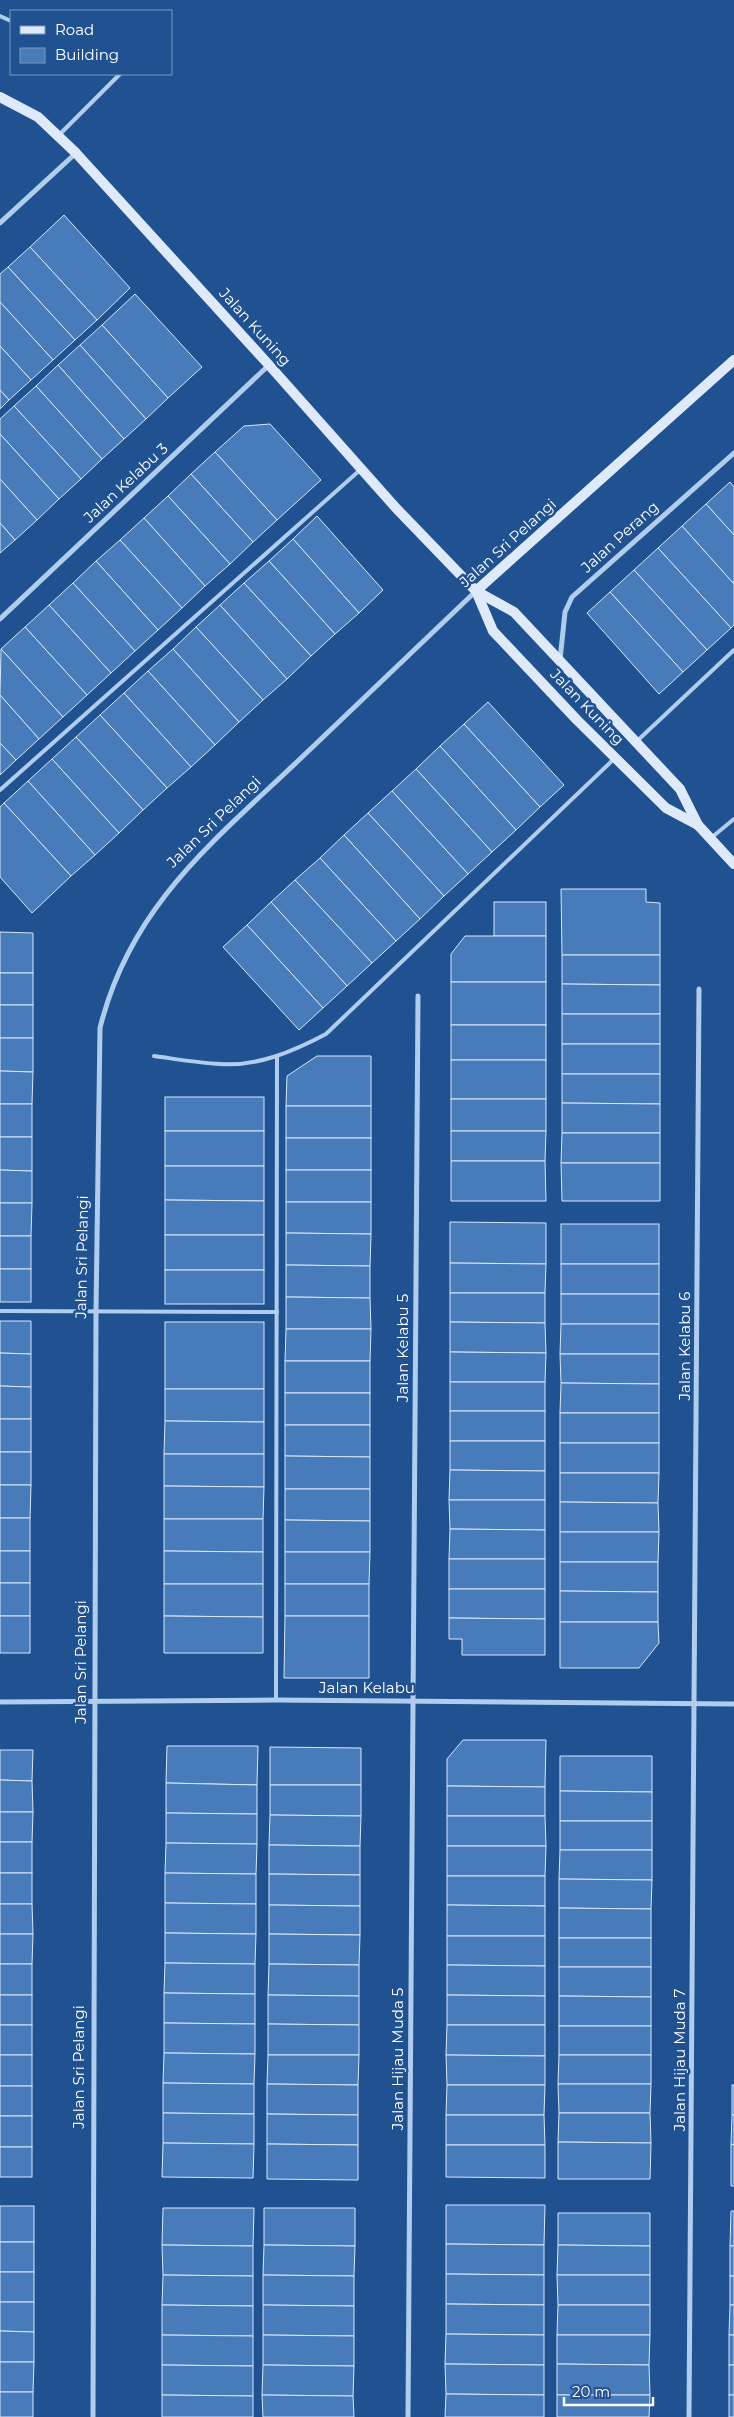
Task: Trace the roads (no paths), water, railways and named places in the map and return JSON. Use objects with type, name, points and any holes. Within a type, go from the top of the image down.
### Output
[{"type":"street","name":"Jalan Kuning","points":[[0,97],[38,117],[76,153],[362,468],[396,508],[476,591],[514,612],[680,789],[698,825]]},
{"type":"street","points":[[0,223],[76,153]]},
{"type":"street","name":"Jalan Sri Pelangi","points":[[93,2417],[96,1311],[100,1028],[108,995],[126,952],[174,882],[221,832],[476,591],[734,360]]},
{"type":"street","name":"Jalan Kelabu 3","points":[[0,619],[269,365]]},
{"type":"street","name":"Jalan Perang","points":[[560,660],[565,612],[572,597],[734,453]]},
{"type":"street","name":"Jalan Kuning","points":[[476,591],[493,631],[615,758],[666,808],[698,825],[734,864]]},
{"type":"street","name":"Jalan Kelabu 6","points":[[695,1703],[699,989]]},
{"type":"street","name":"Jalan Kelabu 5","points":[[413,1701],[418,996]]},
{"type":"street","name":"Jalan Kelabu","points":[[0,1702],[276,1700],[734,1704]]},
{"type":"street","name":"Jalan Hijau Muda 5","points":[[408,2417],[413,1701]]},
{"type":"street","name":"Jalan Hijau Muda 7","points":[[689,2417],[695,1703]]},
{"type":"lane","points":[[58,136],[119,75]]},
{"type":"lane","points":[[0,790],[362,468]]},
{"type":"lane","points":[[636,742],[734,650]]},
{"type":"lane","points":[[154,1056],[221,1064],[253,1062],[278,1056],[326,1034],[615,758]]},
{"type":"lane","points":[[711,838],[734,819]]},
{"type":"lane","points":[[276,1700],[278,1056]]},
{"type":"lane","points":[[0,1311],[277,1312]]}]
